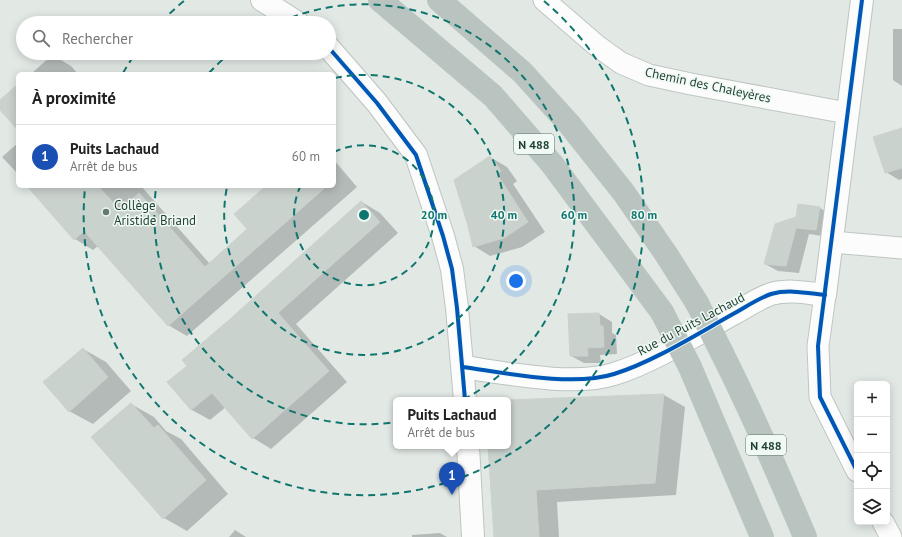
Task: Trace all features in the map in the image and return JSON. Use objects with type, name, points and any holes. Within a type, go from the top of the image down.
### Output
[{"type":"highway","name":"N 488","points":[[380,0],[493,96],[552,164],[662,312],[690,367],[762,537]]},
{"type":"highway","name":"N 488","points":[[439,0],[522,72],[570,125],[624,193],[666,254],[697,303],[751,411],[805,537]]},
{"type":"street","points":[[262,0],[287,16]]},
{"type":"street","name":"Chemin des Chaleyères","points":[[544,0],[596,45],[621,63],[649,75],[847,113]]},
{"type":"street","points":[[854,466],[820,397],[818,346],[862,0]]},
{"type":"street","points":[[336,56],[377,103],[416,155],[443,236],[452,269],[465,397]]},
{"type":"street","points":[[832,242],[902,248]]},
{"type":"street","name":"Rue du Puits Lachaud","points":[[463,367],[563,379],[601,377],[628,369],[653,358],[753,302],[771,294],[792,291],[825,295]]},
{"type":"street","points":[[468,449],[473,537]]},
{"type":"street","points":[[885,525],[891,537]]},
{"type":"building","points":[[16,86],[16,128],[0,110],[0,100]]},
{"type":"building","points":[[902,128],[902,168],[885,173],[873,137]]},
{"type":"building","points":[[490,156],[501,171],[497,174],[528,222],[504,238],[473,247],[454,180]]},
{"type":"building","points":[[29,188],[100,188],[120,210],[139,193],[205,267],[247,229],[234,214],[264,188],[325,188],[168,326],[84,231],[74,240]]},
{"type":"building","points":[[361,201],[380,222],[278,313],[329,371],[252,439],[212,393],[191,410],[167,382],[187,366],[182,360],[229,320]]},
{"type":"building","points":[[798,204],[820,207],[816,230],[796,228],[786,266],[764,264],[775,224],[796,217]]},
{"type":"building","points":[[599,313],[600,326],[603,326],[604,347],[587,348],[588,356],[570,356],[568,314]]},
{"type":"building","points":[[83,348],[108,377],[69,412],[43,382]]},
{"type":"building","points":[[664,394],[655,483],[536,490],[539,537],[494,537],[488,449],[511,449],[511,400]]},
{"type":"building","points":[[131,403],[154,428],[158,425],[206,480],[163,519],[91,437]]},
{"type":"cycle path","points":[[854,465],[820,397],[818,346],[862,0]]},
{"type":"cycle path","points":[[336,56],[377,103],[416,155],[443,236],[452,269],[465,397]]},
{"type":"cycle path","points":[[463,367],[539,378],[598,378],[629,369],[659,355],[771,294],[805,292],[825,295]]},
{"type":"place","name":"Collège Aristide Briand","points":[[106,212]]},
{"type":"place","name":"Puits Lachaud","points":[[452,495]]}]
